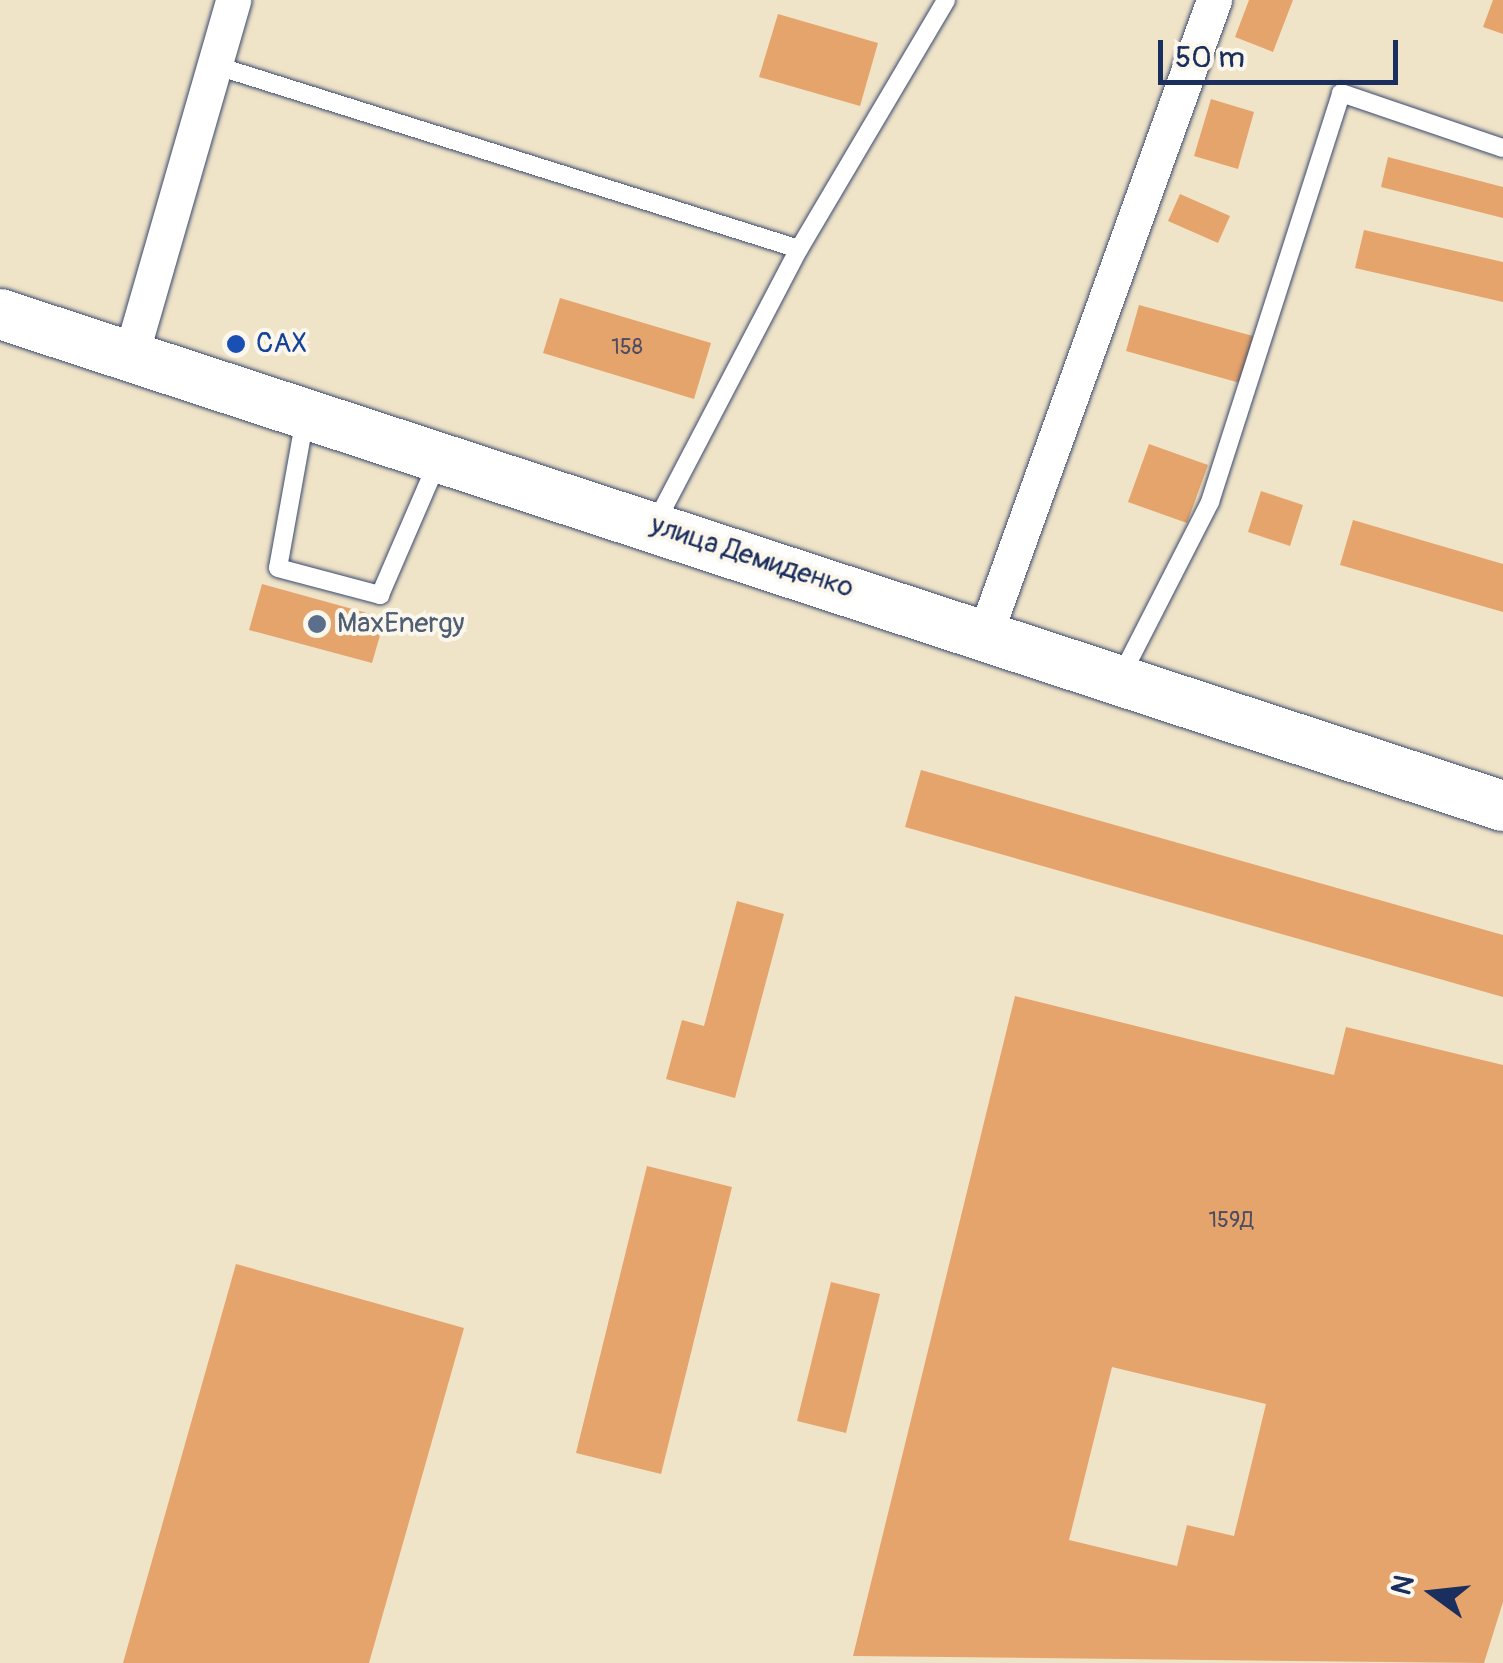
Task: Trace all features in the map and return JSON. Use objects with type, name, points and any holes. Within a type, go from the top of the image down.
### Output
[{"type":"main road","name":"улица Демиденко","points":[[0,314],[132,351],[307,408],[1503,806]]},
{"type":"street","points":[[132,351],[233,0]]},
{"type":"street","points":[[984,634],[1214,0]]},
{"type":"lane","points":[[654,525],[800,249],[946,0]]},
{"type":"lane","points":[[214,64],[800,249]]},
{"type":"lane","points":[[1119,679],[1210,502],[1341,93],[1503,148]]},
{"type":"lane","points":[[307,408],[278,568],[380,595],[441,453]]},
{"type":"building","points":[[1249,0],[1293,0],[1273,52],[1235,37]]},
{"type":"building","points":[[1493,0],[1503,0],[1503,34],[1483,27]]},
{"type":"building","points":[[778,14],[878,43],[860,106],[759,77]]},
{"type":"building","points":[[1211,99],[1254,112],[1238,169],[1194,156]]},
{"type":"building","points":[[1388,157],[1503,187],[1503,218],[1381,187]]},
{"type":"building","points":[[1180,194],[1230,216],[1218,243],[1168,221]]},
{"type":"building","points":[[1364,230],[1503,262],[1503,302],[1355,268]]},
{"type":"building","points":[[560,298],[711,343],[694,399],[543,353]]},
{"type":"building","points":[[1139,305],[1253,336],[1240,383],[1126,351]]},
{"type":"building","points":[[1149,444],[1208,465],[1187,523],[1128,502]]},
{"type":"building","points":[[1261,491],[1303,505],[1290,546],[1248,532]]},
{"type":"building","points":[[1353,520],[1503,564],[1503,612],[1340,565]]},
{"type":"building","name":"MaxEnergy","points":[[262,584],[385,618],[372,663],[249,630]]},
{"type":"building","points":[[921,770],[1503,935],[1503,997],[905,827]]},
{"type":"building","points":[[737,901],[784,914],[735,1098],[666,1079],[682,1020],[704,1026]]},
{"type":"building","points":[[1015,996],[1334,1075],[1346,1027],[1503,1065],[1503,1602],[1484,1663],[853,1656]],"holes":[[[1112,1367],[1266,1404],[1234,1536],[1187,1525],[1177,1566],[1069,1540]]]},
{"type":"building","points":[[647,1166],[732,1187],[661,1474],[576,1453]]},
{"type":"building","points":[[236,1264],[464,1328],[369,1663],[123,1663]]},
{"type":"building","points":[[831,1282],[880,1294],[846,1433],[797,1421]]},
{"type":"place","name":"САХ","points":[[236,344]]},
{"type":"place","name":"MaxEnergy","points":[[317,624]]}]
